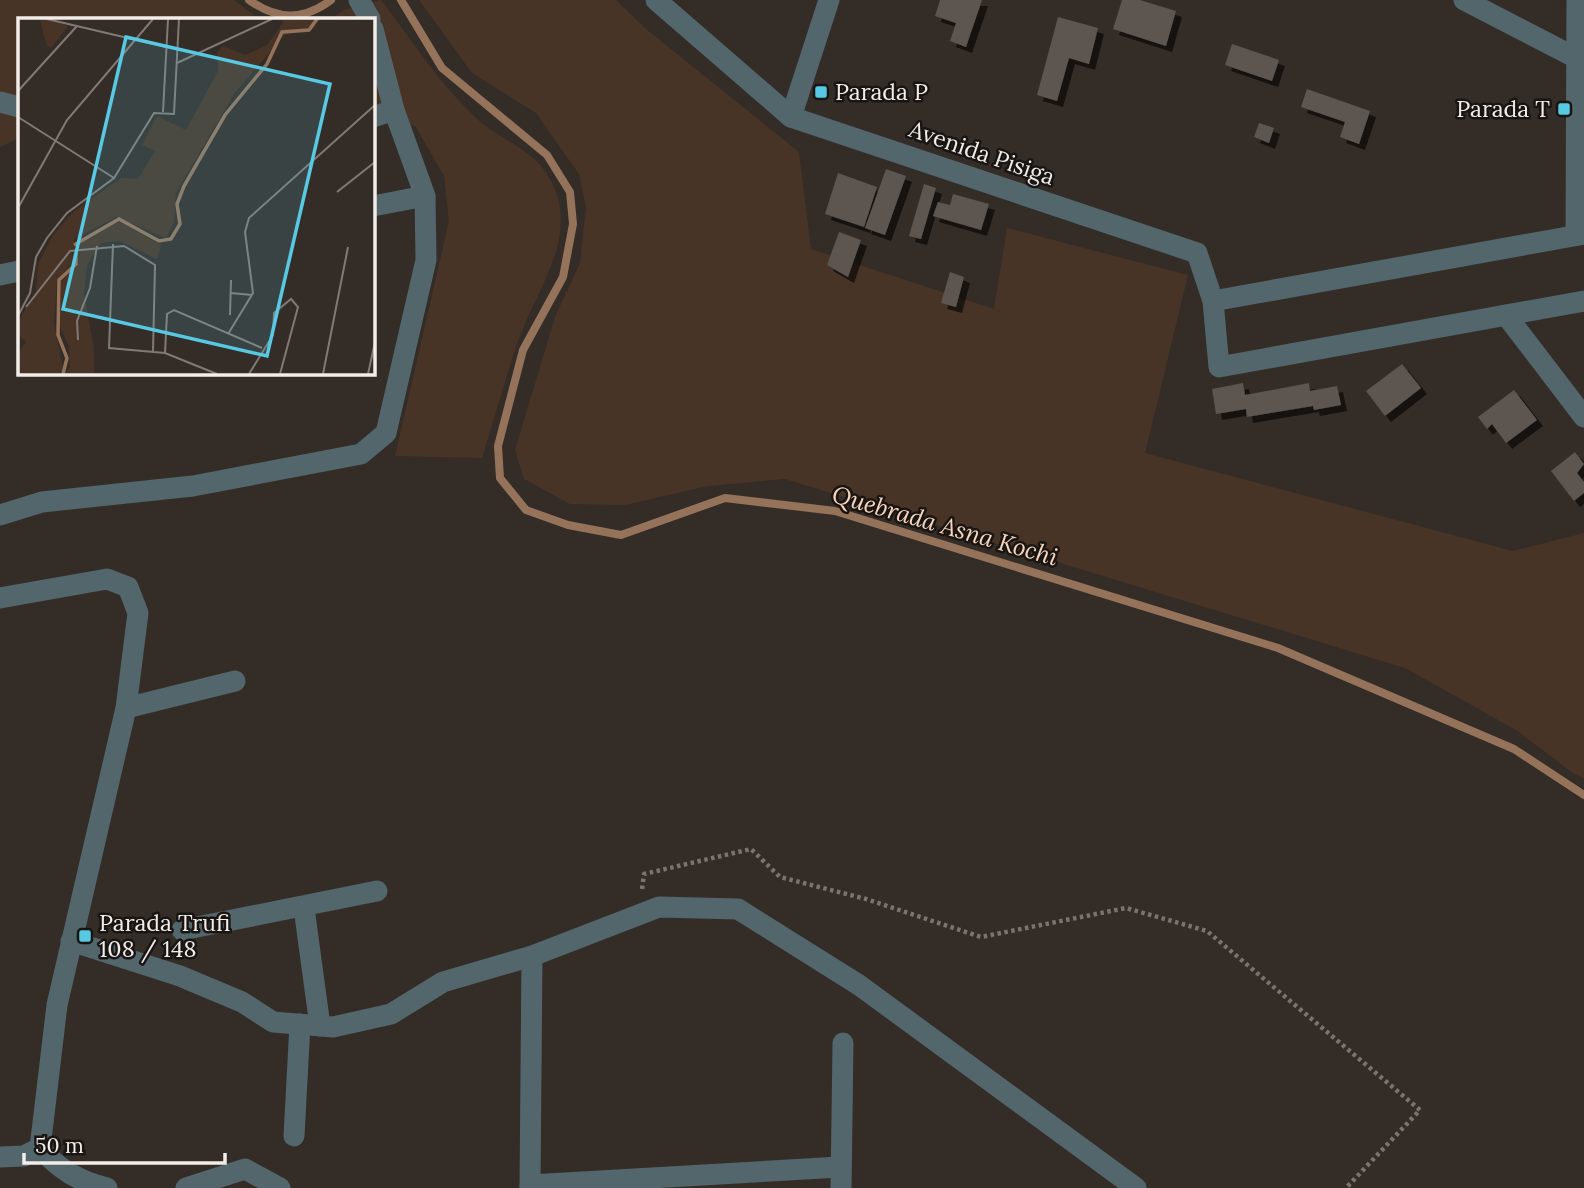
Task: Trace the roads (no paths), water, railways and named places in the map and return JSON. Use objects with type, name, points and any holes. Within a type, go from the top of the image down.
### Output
[{"type":"street","points":[[359,0],[369,18]]},
{"type":"street","name":"Avenida Pisiga","points":[[656,0],[791,117],[1197,253],[1213,301],[1219,367],[1584,301]]},
{"type":"street","points":[[791,117],[829,0]]},
{"type":"street","points":[[1464,0],[1580,60]]},
{"type":"street","points":[[1213,301],[1580,234],[1580,60],[1577,0]]},
{"type":"street","points":[[0,515],[42,502],[192,486],[361,454],[386,433],[426,260],[425,196],[394,110],[374,33]]},
{"type":"street","points":[[0,102],[18,107]]},
{"type":"street","points":[[374,117],[394,110]]},
{"type":"street","points":[[374,206],[425,196]]},
{"type":"street","points":[[0,275],[18,271]]},
{"type":"street","points":[[1506,315],[1584,417]]},
{"type":"street","points":[[0,598],[107,579],[128,587],[138,613],[126,708],[57,1005],[40,1148],[57,1167],[83,1182],[107,1188]]},
{"type":"street","points":[[126,708],[235,681]]},
{"type":"street","points":[[182,930],[304,908],[377,891]]},
{"type":"street","points":[[71,941],[180,976],[242,1002],[273,1022],[333,1027],[391,1014],[443,982],[533,956],[659,907],[738,909],[859,985],[1136,1188]]},
{"type":"street","points":[[293,1136],[310,1025],[304,908]]},
{"type":"street","points":[[533,956],[530,1186],[840,1177],[843,1043]]},
{"type":"street","points":[[0,1157],[24,1156],[40,1148]]},
{"type":"street","points":[[186,1188],[245,1168],[280,1188]]},
{"type":"waterway","name":"Quebrada Asna Kochi","points":[[249,0],[259,7],[290,15],[310,12],[331,0]]},
{"type":"waterway","name":"Quebrada Asna Kochi","points":[[401,0],[442,68],[547,155],[570,192],[573,224],[563,277],[523,350],[498,446],[500,478],[526,510],[568,525],[621,535],[725,498],[835,511],[1278,648],[1514,749],[1584,795]]},
{"type":"place","name":"Parada P","points":[[821,92]]},
{"type":"place","name":"Parada T","points":[[1564,109]]},
{"type":"place","name":"Parada Trufi 108 / 148","points":[[85,936]]}]
